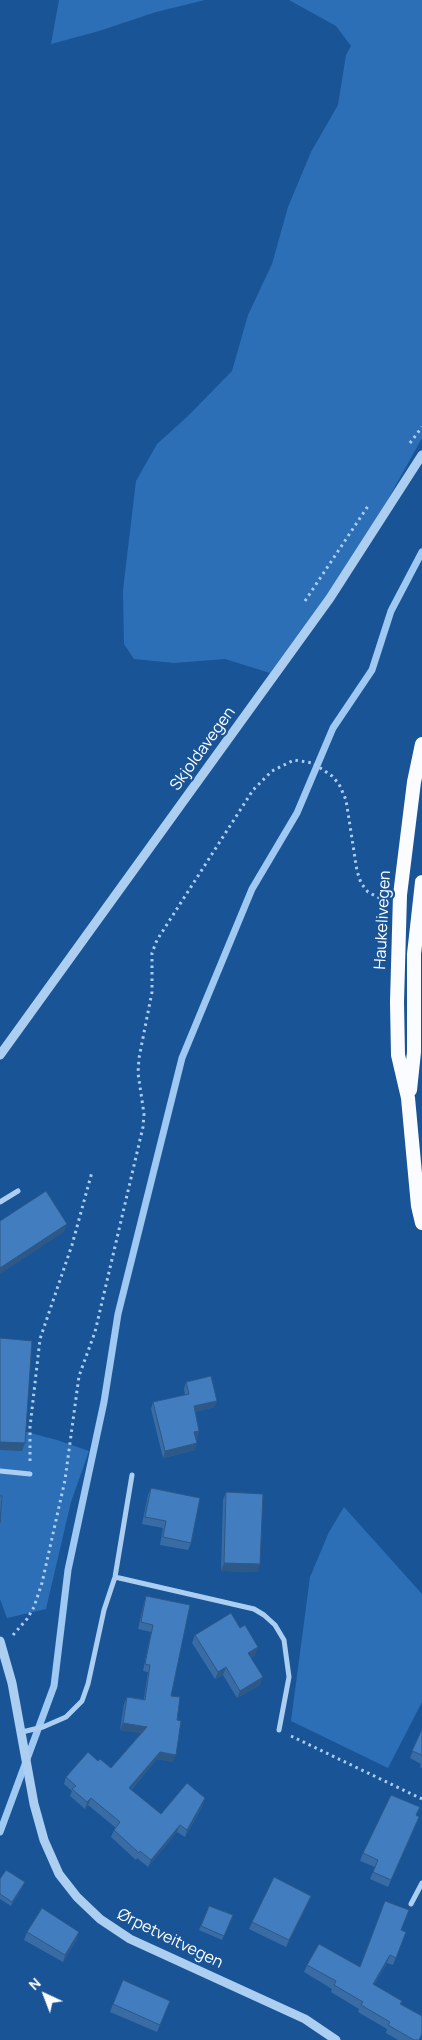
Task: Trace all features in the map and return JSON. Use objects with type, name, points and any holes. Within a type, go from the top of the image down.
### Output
[{"type":"highway","name":"Haukelivegen","points":[[422,744],[414,782],[400,895],[397,1002],[398,1055],[408,1098],[418,1206],[422,1223]]},
{"type":"highway","name":"Haukelivegen","points":[[408,1098],[414,1052],[414,954],[422,882]]},
{"type":"street","name":"Skjoldavegen","points":[[0,1055],[330,598],[422,455]]},
{"type":"street","points":[[0,1202],[18,1191]]},
{"type":"street","points":[[0,1471],[30,1474]]},
{"type":"street","points":[[22,1732],[43,1727],[66,1717],[82,1702],[88,1684],[104,1610],[115,1577],[132,1475]]},
{"type":"street","points":[[115,1577],[254,1608],[275,1625],[284,1640],[289,1677],[279,1730]]},
{"type":"street","name":"Ørpetveitvegen","points":[[1,1642],[22,1732],[34,1804],[44,1840],[59,1874],[77,1897],[100,1920],[130,1939],[305,2019],[336,2040]]},
{"type":"street","points":[[411,1904],[422,1883]]},
{"type":"path","points":[[1,1642],[15,1634],[34,1607],[59,1515],[79,1376],[98,1322],[142,1127],[144,1114],[138,1073],[139,1058],[152,992],[152,953],[157,940],[253,790],[272,771],[294,760],[313,763],[339,784],[346,800],[357,871],[361,883],[375,897],[388,903]]},
{"type":"path","points":[[30,1474],[30,1426],[40,1339],[72,1245],[92,1172]]},
{"type":"path","points":[[279,1730],[422,1799]]},
{"type":"shaded area","points":[[59,0],[205,0],[156,12],[99,31],[51,44]]},
{"type":"shaded area","points":[[289,0],[422,0],[422,438],[387,501],[328,593],[270,673],[225,659],[174,663],[134,659],[124,644],[123,590],[136,481],[157,444],[188,416],[232,371],[248,315],[272,264],[288,207],[311,152],[338,105],[346,55],[351,46],[336,26]]},
{"type":"shaded area","points":[[0,1425],[57,1440],[89,1451],[71,1502],[46,1609],[7,1618],[0,1599]]},
{"type":"shaded area","points":[[344,1507],[422,1594],[422,1702],[388,1768],[291,1721],[310,1577],[329,1532]]},
{"type":"building","points":[[46,1191],[67,1224],[0,1268],[0,1221]]},
{"type":"building","points":[[0,1338],[32,1341],[25,1443],[0,1442]]},
{"type":"building","points":[[211,1376],[217,1401],[194,1406],[199,1431],[194,1432],[197,1443],[165,1451],[153,1402],[189,1394],[186,1382]]},
{"type":"building","points":[[151,1488],[200,1498],[191,1543],[163,1537],[166,1521],[145,1517]]},
{"type":"building","points":[[226,1492],[263,1494],[260,1564],[224,1563]]},
{"type":"building","points":[[0,1496],[2,1496],[0,1523]]},
{"type":"building","points":[[146,1596],[190,1605],[171,1696],[180,1697],[177,1720],[181,1721],[176,1755],[160,1752],[129,1788],[161,1814],[187,1783],[205,1798],[187,1830],[180,1825],[151,1860],[140,1851],[139,1853],[114,1830],[120,1822],[91,1798],[87,1802],[72,1789],[76,1786],[66,1777],[88,1752],[98,1761],[100,1759],[111,1768],[147,1727],[123,1723],[127,1697],[145,1700],[150,1665],[145,1664],[153,1625],[141,1622]]},
{"type":"building","points":[[231,1613],[240,1628],[245,1625],[258,1647],[248,1653],[263,1677],[240,1691],[226,1667],[218,1672],[195,1635]]},
{"type":"building","points":[[422,1729],[422,1755],[412,1751]]},
{"type":"building","points":[[391,1795],[420,1807],[416,1815],[419,1817],[391,1880],[373,1872],[378,1860],[363,1853]]},
{"type":"building","points":[[6,1870],[25,1882],[12,1902],[0,1894],[0,1879]]},
{"type":"building","points":[[274,1877],[311,1896],[289,1940],[252,1922]]},
{"type":"building","points":[[385,1901],[409,1910],[401,1930],[406,1932],[396,1958],[390,1955],[373,1984],[402,2001],[400,2004],[422,2016],[422,2034],[419,2040],[414,2040],[388,2025],[390,2022],[361,2005],[363,2002],[334,1985],[336,1981],[307,1965],[319,1944],[360,1967]]},
{"type":"building","points":[[209,1906],[233,1915],[224,1936],[201,1926]]},
{"type":"building","points":[[42,1908],[79,1932],[65,1955],[27,1932]]},
{"type":"building","points":[[123,1980],[170,2001],[160,2025],[113,2004]]},
{"type":"waterway","points":[[0,1832],[54,1686],[68,1570],[104,1402],[118,1314],[182,1058],[252,889],[297,813],[333,728],[372,670],[391,611],[422,552]]}]
